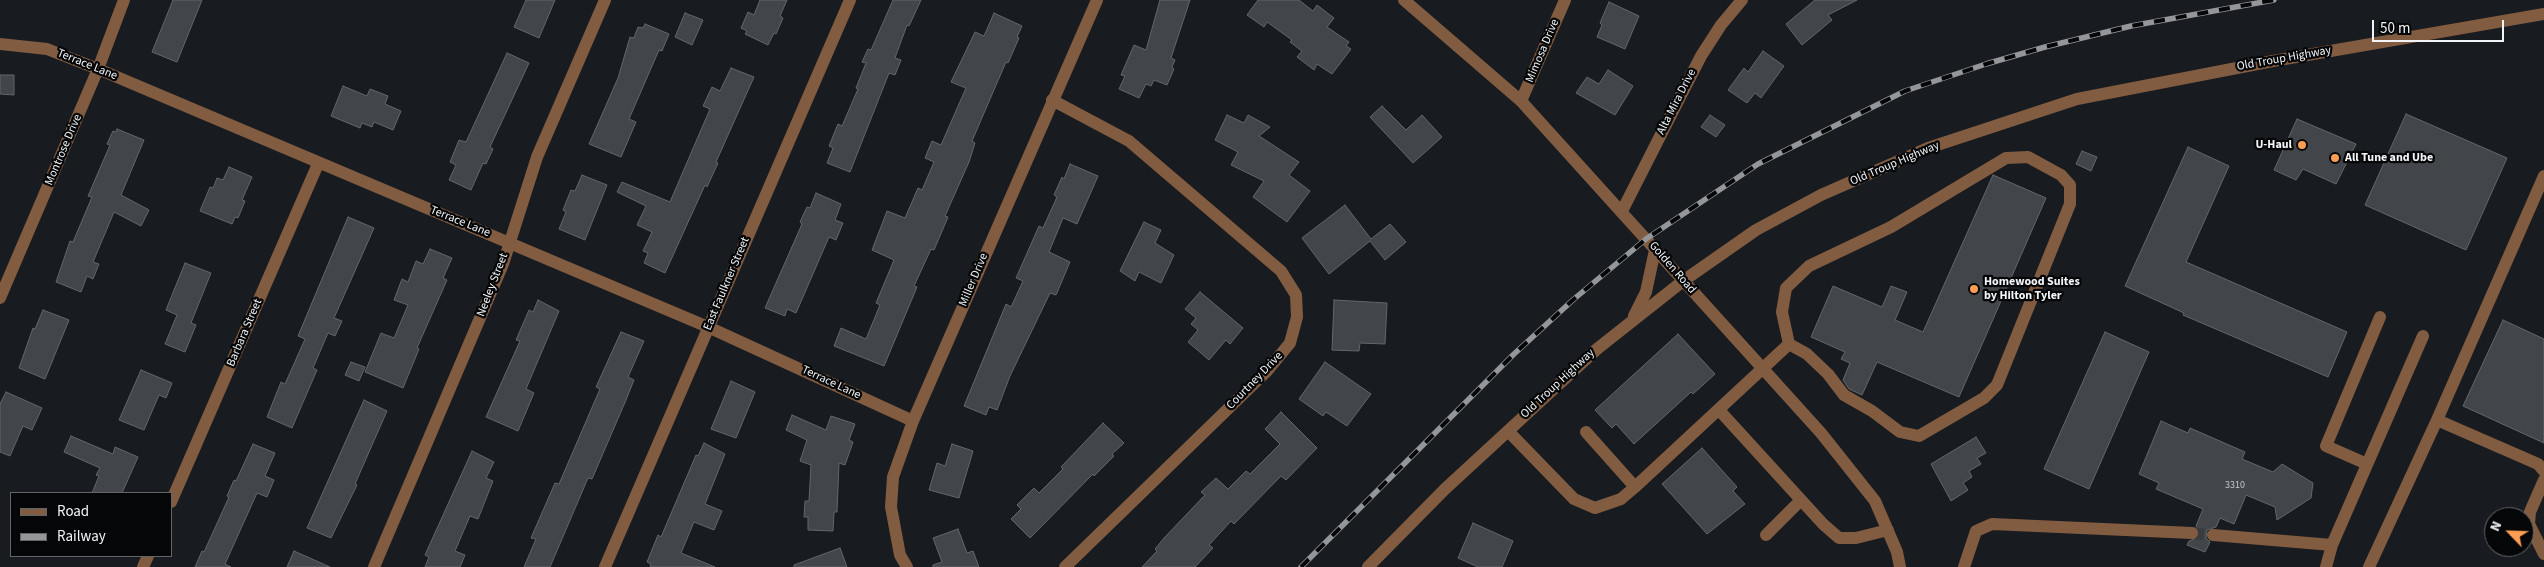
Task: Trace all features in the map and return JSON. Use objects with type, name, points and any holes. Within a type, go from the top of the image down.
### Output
[{"type":"street","name":"Montrose Drive","points":[[0,298],[98,69],[124,0]]},
{"type":"street","name":"Neeley Street","points":[[374,567],[503,264],[537,157],[605,0]]},
{"type":"street","name":"East Faulkner Street","points":[[604,567],[850,0]]},
{"type":"street","name":"Miller Drive","points":[[906,567],[900,554],[891,507],[893,477],[913,421],[1097,0]]},
{"type":"street","name":"Golden Road","points":[[1404,0],[1521,101],[1821,433],[1875,501],[1897,552],[1900,567]]},
{"type":"street","name":"Mimosa Drive","points":[[1521,101],[1565,0]]},
{"type":"street","name":"Alta Mira Drive","points":[[1622,211],[1701,56],[1721,25],[1742,0]]},
{"type":"street","name":"Old Troup Highway","points":[[1368,567],[1445,489],[1597,349],[1682,281],[1756,230],[1821,195],[1928,148],[2076,99],[2292,58],[2544,14]]},
{"type":"street","name":"Terrace Lane","points":[[0,44],[47,49],[98,69],[318,164],[509,242],[708,327],[913,421]]},
{"type":"street","name":"Courtney Drive","points":[[1052,100],[1129,141],[1281,271],[1296,295],[1298,316],[1290,343],[1267,370],[1065,567]]},
{"type":"street","points":[[2006,158],[2028,158],[2061,175],[2070,185],[2070,204],[1998,385],[1984,398],[1920,436],[1900,432],[1872,411],[1844,395],[1828,374],[1807,354],[1789,344],[1782,312],[1786,288],[1809,266],[1890,228],[2006,158]]},
{"type":"street","name":"Barbara Street","points":[[172,500],[318,164]]},
{"type":"street","points":[[2369,567],[2437,420],[2544,176]]},
{"type":"street","points":[[1629,323],[1646,292],[1655,250]]},
{"type":"street","points":[[2367,464],[2326,446],[2380,317]]},
{"type":"street","points":[[2326,567],[2332,545],[2423,336]]},
{"type":"street","points":[[1508,431],[1574,499],[1595,508],[1622,499],[1789,344]]},
{"type":"street","points":[[1719,410],[1801,500],[1839,538],[1856,538],[1888,530]]},
{"type":"street","points":[[2437,420],[2538,464],[2544,470]]},
{"type":"street","points":[[1586,432],[1636,487]]},
{"type":"street","points":[[2544,480],[2530,512],[2529,524],[2544,554]]},
{"type":"street","points":[[1766,535],[1801,500]]},
{"type":"street","points":[[1964,567],[1976,531],[1992,524],[2192,534]]},
{"type":"street","points":[[2212,535],[2332,545]]},
{"type":"building","points":[[173,0],[202,0],[177,62],[152,52]]},
{"type":"building","points":[[526,0],[555,0],[539,38],[514,27]]},
{"type":"building","points":[[760,0],[787,0],[780,16],[783,18],[776,34],[774,33],[768,45],[745,34],[747,31],[741,28],[748,12],[754,15]]},
{"type":"building","points":[[893,0],[921,0],[909,26],[907,25],[895,58],[901,60],[895,75],[889,73],[850,172],[827,163],[833,148],[829,146],[838,124],[842,126],[858,89],[856,88],[866,63],[862,62],[868,49],[871,50]]},
{"type":"building","points":[[1160,0],[1190,0],[1171,58],[1175,60],[1172,67],[1174,69],[1167,85],[1154,80],[1151,86],[1146,84],[1139,98],[1119,89],[1125,76],[1121,75],[1134,45],[1146,50]]},
{"type":"building","points":[[1258,0],[1299,0],[1313,11],[1317,5],[1334,18],[1327,27],[1349,42],[1346,46],[1351,49],[1332,74],[1317,64],[1314,70],[1297,57],[1302,51],[1290,42],[1292,40],[1267,22],[1264,27],[1247,15]]},
{"type":"building","points":[[1815,0],[1857,0],[1828,15],[1832,20],[1802,45],[1786,24]]},
{"type":"building","points":[[1609,2],[1639,16],[1625,49],[1597,37],[1602,25],[1600,23]]},
{"type":"building","points":[[685,13],[703,20],[692,45],[675,37]]},
{"type":"building","points":[[994,13],[1022,26],[1017,37],[1019,38],[1008,63],[1006,62],[972,141],[975,143],[969,162],[945,216],[948,217],[934,250],[931,249],[914,286],[917,287],[884,366],[834,346],[841,328],[866,339],[880,305],[876,303],[894,260],[872,250],[887,211],[905,218],[918,188],[922,190],[934,162],[925,158],[932,141],[941,145],[966,88],[951,82],[975,32],[984,36]]},
{"type":"building","points":[[645,24],[669,34],[662,51],[659,50],[629,119],[636,122],[621,157],[589,144],[618,78],[630,37],[634,38],[638,27],[643,28]]},
{"type":"building","points":[[1763,51],[1784,66],[1761,98],[1755,93],[1747,103],[1728,90],[1744,68],[1748,72]]},
{"type":"building","points":[[507,53],[529,63],[490,147],[493,149],[486,164],[483,163],[471,190],[449,180],[456,165],[450,162],[459,140],[466,142]]},
{"type":"building","points":[[731,68],[754,77],[716,162],[718,163],[707,187],[705,185],[665,273],[644,263],[648,253],[643,251],[652,232],[637,225],[646,206],[617,192],[622,182],[670,202],[710,109],[703,106],[712,87],[720,91]]},
{"type":"building","points":[[1608,70],[1633,86],[1615,115],[1576,93],[1587,77],[1599,84]]},
{"type":"building","points":[[0,75],[14,75],[14,95],[0,94]]},
{"type":"building","points":[[343,86],[367,96],[370,89],[388,96],[385,104],[401,111],[393,130],[374,122],[372,127],[362,123],[360,128],[331,116]]},
{"type":"building","points":[[1382,106],[1406,130],[1422,115],[1442,137],[1413,163],[1370,117]]},
{"type":"building","points":[[2406,114],[2507,158],[2466,250],[2365,205]]},
{"type":"building","points":[[1227,115],[1244,123],[1248,115],[1270,127],[1259,136],[1299,162],[1289,175],[1310,191],[1287,222],[1253,197],[1264,181],[1231,165],[1238,152],[1215,140]]},
{"type":"building","points":[[1710,115],[1725,125],[1716,137],[1701,127]]},
{"type":"building","points":[[2297,119],[2356,144],[2336,184],[2303,169],[2296,180],[2274,170]]},
{"type":"building","points":[[117,129],[144,140],[121,195],[149,210],[141,226],[114,212],[93,262],[99,264],[93,279],[87,276],[81,292],[56,282],[70,241],[73,242],[92,197],[88,196],[110,145],[107,144],[113,131],[116,132]]},
{"type":"building","points":[[2188,147],[2229,166],[2186,262],[2347,332],[2328,377],[2183,315],[2184,313],[2125,286]]},
{"type":"building","points":[[2082,151],[2097,157],[2091,171],[2076,164]]},
{"type":"building","points":[[1070,164],[1098,176],[1077,224],[1063,218],[1049,252],[1070,262],[1056,295],[1050,293],[1010,376],[997,410],[989,407],[986,415],[964,406],[1006,304],[1011,307],[1023,281],[1016,278],[1039,226],[1043,228],[1057,197],[1054,195],[1062,177],[1064,179]]},
{"type":"building","points":[[229,167],[252,177],[242,200],[245,201],[238,218],[235,217],[232,224],[200,211],[210,187],[213,188],[217,178],[223,180]]},
{"type":"building","points":[[582,175],[607,185],[585,240],[559,229],[566,212],[563,210],[571,190],[575,191]]},
{"type":"building","name":"Homewood Suites by Hilton Tyler","points":[[1993,175],[2046,198],[1959,397],[1877,362],[1862,395],[1849,389],[1843,380],[1850,363],[1841,359],[1845,352],[1811,337],[1833,286],[1882,307],[1891,286],[1907,292],[1895,320],[1923,332]]},
{"type":"building","points":[[816,193],[841,204],[835,220],[843,223],[836,240],[829,237],[796,313],[787,309],[785,316],[765,308],[802,224],[800,222],[807,207],[810,208]]},
{"type":"building","points":[[1345,205],[1371,239],[1390,224],[1406,242],[1385,260],[1370,241],[1329,274],[1302,238]]},
{"type":"building","points":[[348,217],[374,228],[334,318],[342,321],[335,336],[328,333],[313,368],[317,370],[292,428],[267,417],[281,382],[285,384],[305,339],[298,336]]},
{"type":"building","points":[[1144,222],[1161,230],[1155,243],[1174,255],[1161,283],[1139,272],[1135,281],[1120,271]]},
{"type":"building","points":[[430,249],[452,258],[443,278],[447,280],[417,348],[419,349],[403,388],[365,372],[381,333],[394,338],[408,305],[394,300],[402,279],[408,282],[416,261],[423,264]]},
{"type":"building","points":[[185,263],[211,273],[191,323],[196,325],[185,352],[165,344],[177,315],[166,310]]},
{"type":"building","points":[[1200,292],[1243,328],[1230,344],[1226,340],[1209,360],[1188,342],[1198,330],[1191,324],[1196,318],[1185,309]]},
{"type":"building","points":[[538,300],[559,311],[526,389],[534,393],[518,431],[486,417],[520,341],[516,340],[529,310],[533,312]]},
{"type":"building","points":[[1334,300],[1387,303],[1385,344],[1360,343],[1359,351],[1332,350]]},
{"type":"building","points":[[43,310],[69,320],[45,379],[19,368],[33,328],[35,329]]},
{"type":"building","points":[[2503,320],[2544,339],[2544,443],[2463,406]]},
{"type":"building","points":[[621,332],[644,341],[628,377],[634,380],[626,400],[592,479],[588,478],[550,567],[524,567],[536,539],[531,538],[555,483],[559,484],[600,389],[596,387]]},
{"type":"building","points":[[2105,332],[2149,352],[2089,489],[2044,469]]},
{"type":"building","points":[[1678,334],[1715,374],[1693,394],[1691,392],[1634,444],[1616,424],[1612,428],[1595,410]]},
{"type":"building","points":[[351,362],[365,367],[359,381],[345,375]]},
{"type":"building","points":[[1325,362],[1371,394],[1347,426],[1326,412],[1323,416],[1299,399]]},
{"type":"building","points":[[141,370],[172,383],[166,398],[159,395],[144,430],[119,420]]},
{"type":"building","points":[[731,381],[755,392],[736,438],[711,429]]},
{"type":"building","points":[[6,392],[42,408],[32,430],[23,426],[10,456],[0,452],[0,404]]},
{"type":"building","points":[[364,400],[387,411],[355,484],[357,485],[331,538],[307,528]]},
{"type":"building","points":[[1281,412],[1317,448],[1286,480],[1281,476],[1234,524],[1231,521],[1209,545],[1213,548],[1195,567],[1142,567],[1157,551],[1155,549],[1165,537],[1205,495],[1201,492],[1216,478],[1228,489],[1246,471],[1250,474],[1280,444],[1265,429]]},
{"type":"building","points":[[792,415],[826,430],[831,416],[855,424],[849,440],[853,442],[845,465],[839,463],[837,512],[834,512],[833,531],[808,530],[808,517],[804,517],[805,501],[809,501],[811,465],[800,461],[807,440],[786,430]]},
{"type":"building","points":[[2161,421],[2188,433],[2190,428],[2245,452],[2242,459],[2273,472],[2282,464],[2313,483],[2311,498],[2277,520],[2275,507],[2246,495],[2234,524],[2220,518],[2216,527],[2207,530],[2206,538],[2210,542],[2205,552],[2187,545],[2189,541],[2199,537],[2199,530],[2196,526],[2203,509],[2156,489],[2159,483],[2139,474]]},
{"type":"building","points":[[1103,423],[1124,443],[1112,454],[1114,456],[1094,476],[1093,474],[1030,538],[1011,519],[1021,509],[1017,505],[1034,488],[1039,493],[1063,469],[1061,467]]},
{"type":"building","points":[[71,436],[113,454],[115,447],[138,457],[122,492],[92,492],[99,476],[96,475],[100,468],[64,452]]},
{"type":"building","points":[[1976,437],[1986,453],[1977,458],[1981,464],[1969,471],[1972,477],[1963,483],[1968,490],[1951,501],[1931,464]]},
{"type":"building","points":[[704,443],[725,454],[705,504],[722,511],[714,530],[694,522],[681,553],[715,567],[650,567],[651,564],[647,562],[658,535],[661,537],[696,455],[698,456]]},
{"type":"building","points":[[253,444],[275,453],[265,476],[274,480],[267,497],[257,493],[225,564],[231,567],[195,567],[202,551],[204,552],[229,497],[227,496],[234,480],[236,481]]},
{"type":"building","points":[[952,444],[973,451],[959,498],[929,490],[937,463],[945,466]]},
{"type":"building","points":[[1702,448],[1737,487],[1733,491],[1745,504],[1707,534],[1662,484]]},
{"type":"building","points":[[472,451],[494,462],[486,478],[493,481],[478,519],[470,516],[455,551],[465,555],[460,567],[425,567],[429,557],[425,555]]},
{"type":"building","points":[[1473,523],[1513,541],[1502,567],[1478,567],[1458,558]]},
{"type":"building","points":[[958,529],[967,553],[973,551],[979,567],[933,567],[933,565],[942,562],[933,538]]},
{"type":"building","points":[[840,548],[847,567],[794,567],[794,565]]},
{"type":"building","points":[[294,551],[330,567],[287,567]]},
{"type":"tunnel","points":[[2192,533],[2213,535]]},
{"type":"railway","points":[[1301,567],[1514,354],[1574,299],[1646,239],[1758,164],[1905,91],[1986,64],[2131,26],[2274,0]]},
{"type":"place","name":"U-Haul","points":[[2302,145]]},
{"type":"place","name":"All Tune and Ube","points":[[2335,158]]},
{"type":"place","name":"Homewood Suites by Hilton Tyler","points":[[1974,289]]}]
